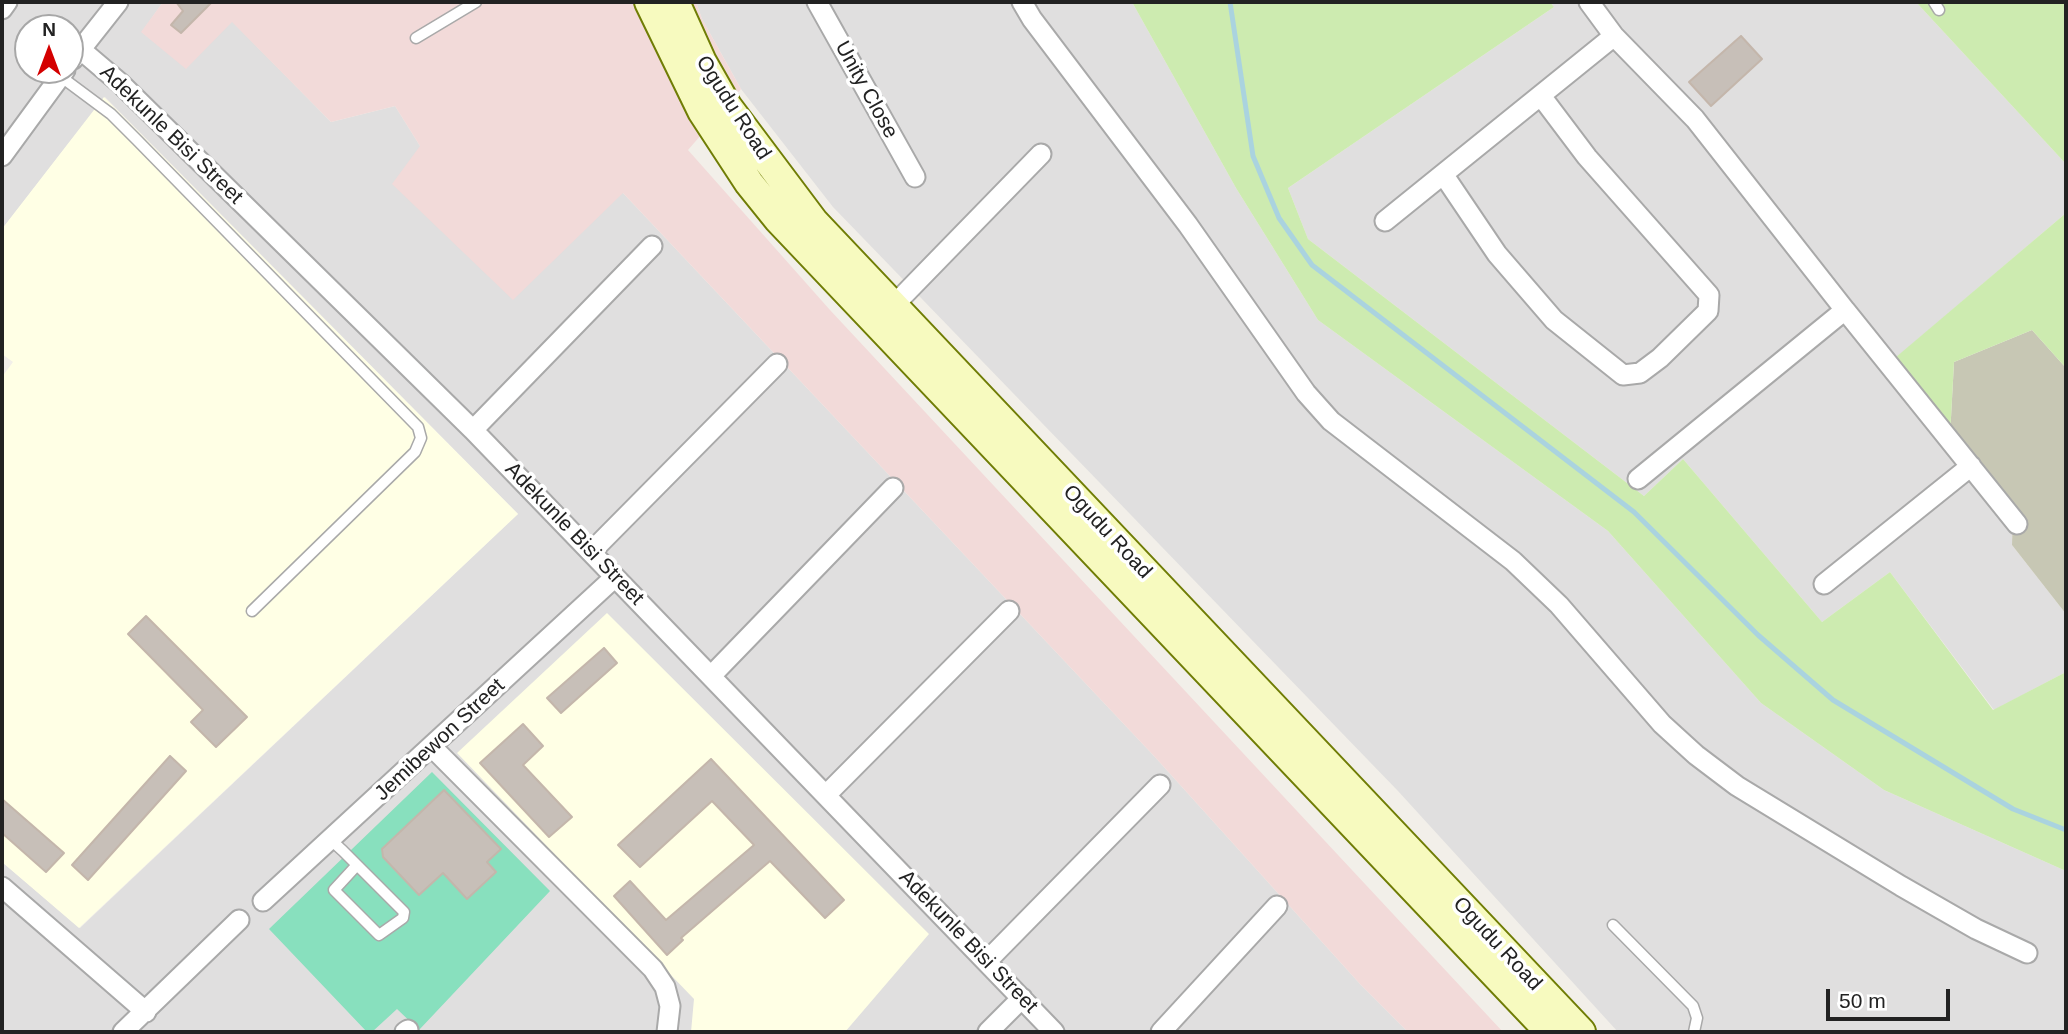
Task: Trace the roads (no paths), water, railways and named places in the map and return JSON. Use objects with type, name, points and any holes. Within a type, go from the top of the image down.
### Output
[{"type":"main road","name":"Ogudu Road","points":[[649,2],[702,111],[749,183],[825,271],[973,409],[1581,1032]]},
{"type":"main road","name":"Ogudu Road","points":[[675,2],[702,62],[758,150],[814,222],[893,306],[973,409],[1550,1032]]},
{"type":"street","points":[[2,9],[7,2]]},
{"type":"street","points":[[84,45],[118,2]]},
{"type":"street","name":"Unity Close","points":[[817,2],[915,177]]},
{"type":"street","points":[[1022,2],[1032,19],[1173,203],[1306,393],[1331,421],[1513,561],[1559,605],[1662,724],[1696,755],[1737,786],[1901,886],[1976,929],[2027,953]]},
{"type":"street","points":[[1589,2],[1614,36],[1695,119],[2017,524]]},
{"type":"street","points":[[1385,221],[1614,36]]},
{"type":"street","name":"Adekunle Bisi Street","points":[[84,70],[120,83],[473,430],[988,960],[1054,1032]]},
{"type":"street","points":[[2,156],[54,84]]},
{"type":"street","points":[[1443,174],[1497,254],[1554,320],[1623,375],[1640,373],[1650,366],[1684,337],[1708,311],[1709,295],[1587,157],[1541,96]]},
{"type":"street","points":[[893,306],[1041,154]]},
{"type":"street","points":[[473,430],[652,246]]},
{"type":"street","points":[[1638,479],[1845,310]]},
{"type":"street","points":[[591,552],[777,364]]},
{"type":"street","points":[[1824,584],[1971,466]]},
{"type":"street","points":[[711,676],[893,488]]},
{"type":"street","name":"Jemibewon Street","points":[[263,901],[615,577]]},
{"type":"street","points":[[826,795],[1009,611]]},
{"type":"street","points":[[432,747],[653,969],[665,986],[670,1006],[667,1032]]},
{"type":"street","points":[[988,960],[1160,785]]},
{"type":"street","points":[[2,887],[146,1012]]},
{"type":"street","points":[[1161,1032],[1277,906]]},
{"type":"street","points":[[123,1032],[239,920]]},
{"type":"street","points":[[988,1032],[1022,998]]},
{"type":"lane","points":[[416,38],[476,2]]},
{"type":"lane","points":[[84,82],[111,114],[418,427],[421,438],[415,452],[252,611]]},
{"type":"lane","points":[[331,840],[357,865],[404,912],[403,918],[379,935],[334,890],[357,865]]},
{"type":"lane","points":[[1613,925],[1693,1006],[1697,1018],[1694,1032]]},
{"type":"waterway","points":[[1230,2],[1253,156],[1279,218],[1312,265],[1634,512],[1758,635],[1833,700],[2013,809],[2066,830]]}]
